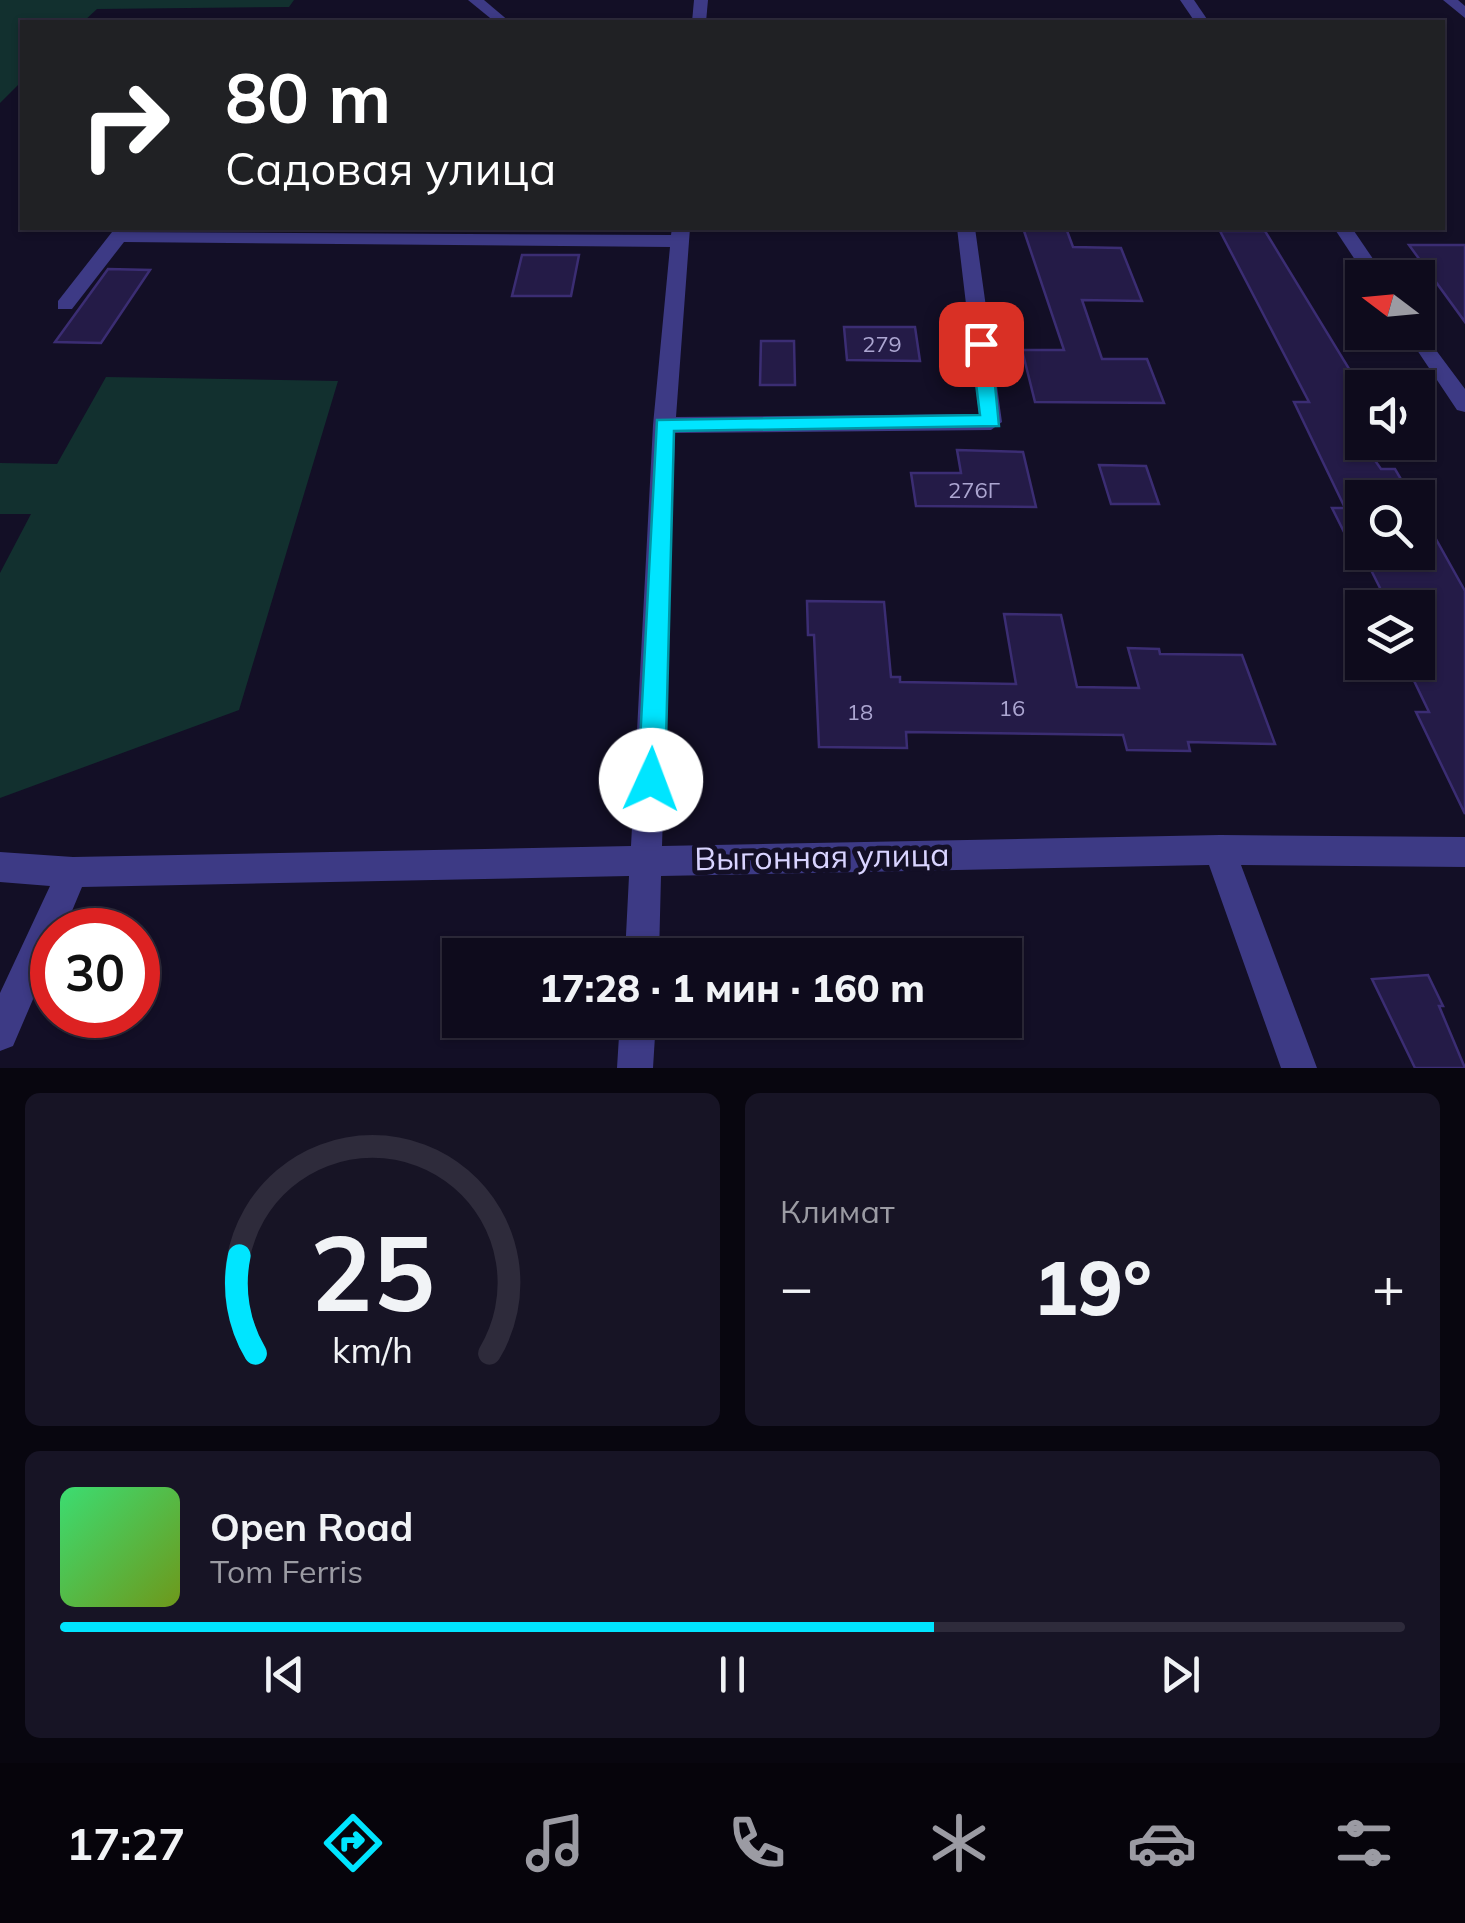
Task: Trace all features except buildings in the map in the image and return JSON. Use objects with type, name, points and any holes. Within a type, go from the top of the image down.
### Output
[{"type":"street","points":[[475,0],[500,20]]},
{"type":"street","points":[[1450,0],[1465,14]]},
{"type":"street","points":[[664,424],[991,422],[966,230]]},
{"type":"street","points":[[1344,230],[1365,260]]},
{"type":"street","points":[[66,305],[120,236],[680,234],[664,424],[643,938]]},
{"type":"street","points":[[1427,350],[1465,405]]},
{"type":"street","points":[[1220,850],[1299,1068]]},
{"type":"street","name":"Выгонная улица","points":[[0,867],[73,872],[1220,850],[1465,852]]},
{"type":"street","points":[[0,1033],[73,872]]},
{"type":"street","points":[[635,1068],[637,1038]]},
{"type":"green space","points":[[0,0],[294,0],[289,7],[97,9],[85,20],[20,20],[20,83],[0,103]]},
{"type":"green space","points":[[106,377],[338,381],[239,710],[0,798],[0,573],[31,514],[0,514],[0,463],[57,464]]},
{"type":"route","points":[[651,780],[664,424],[991,422],[981,344]]}]
